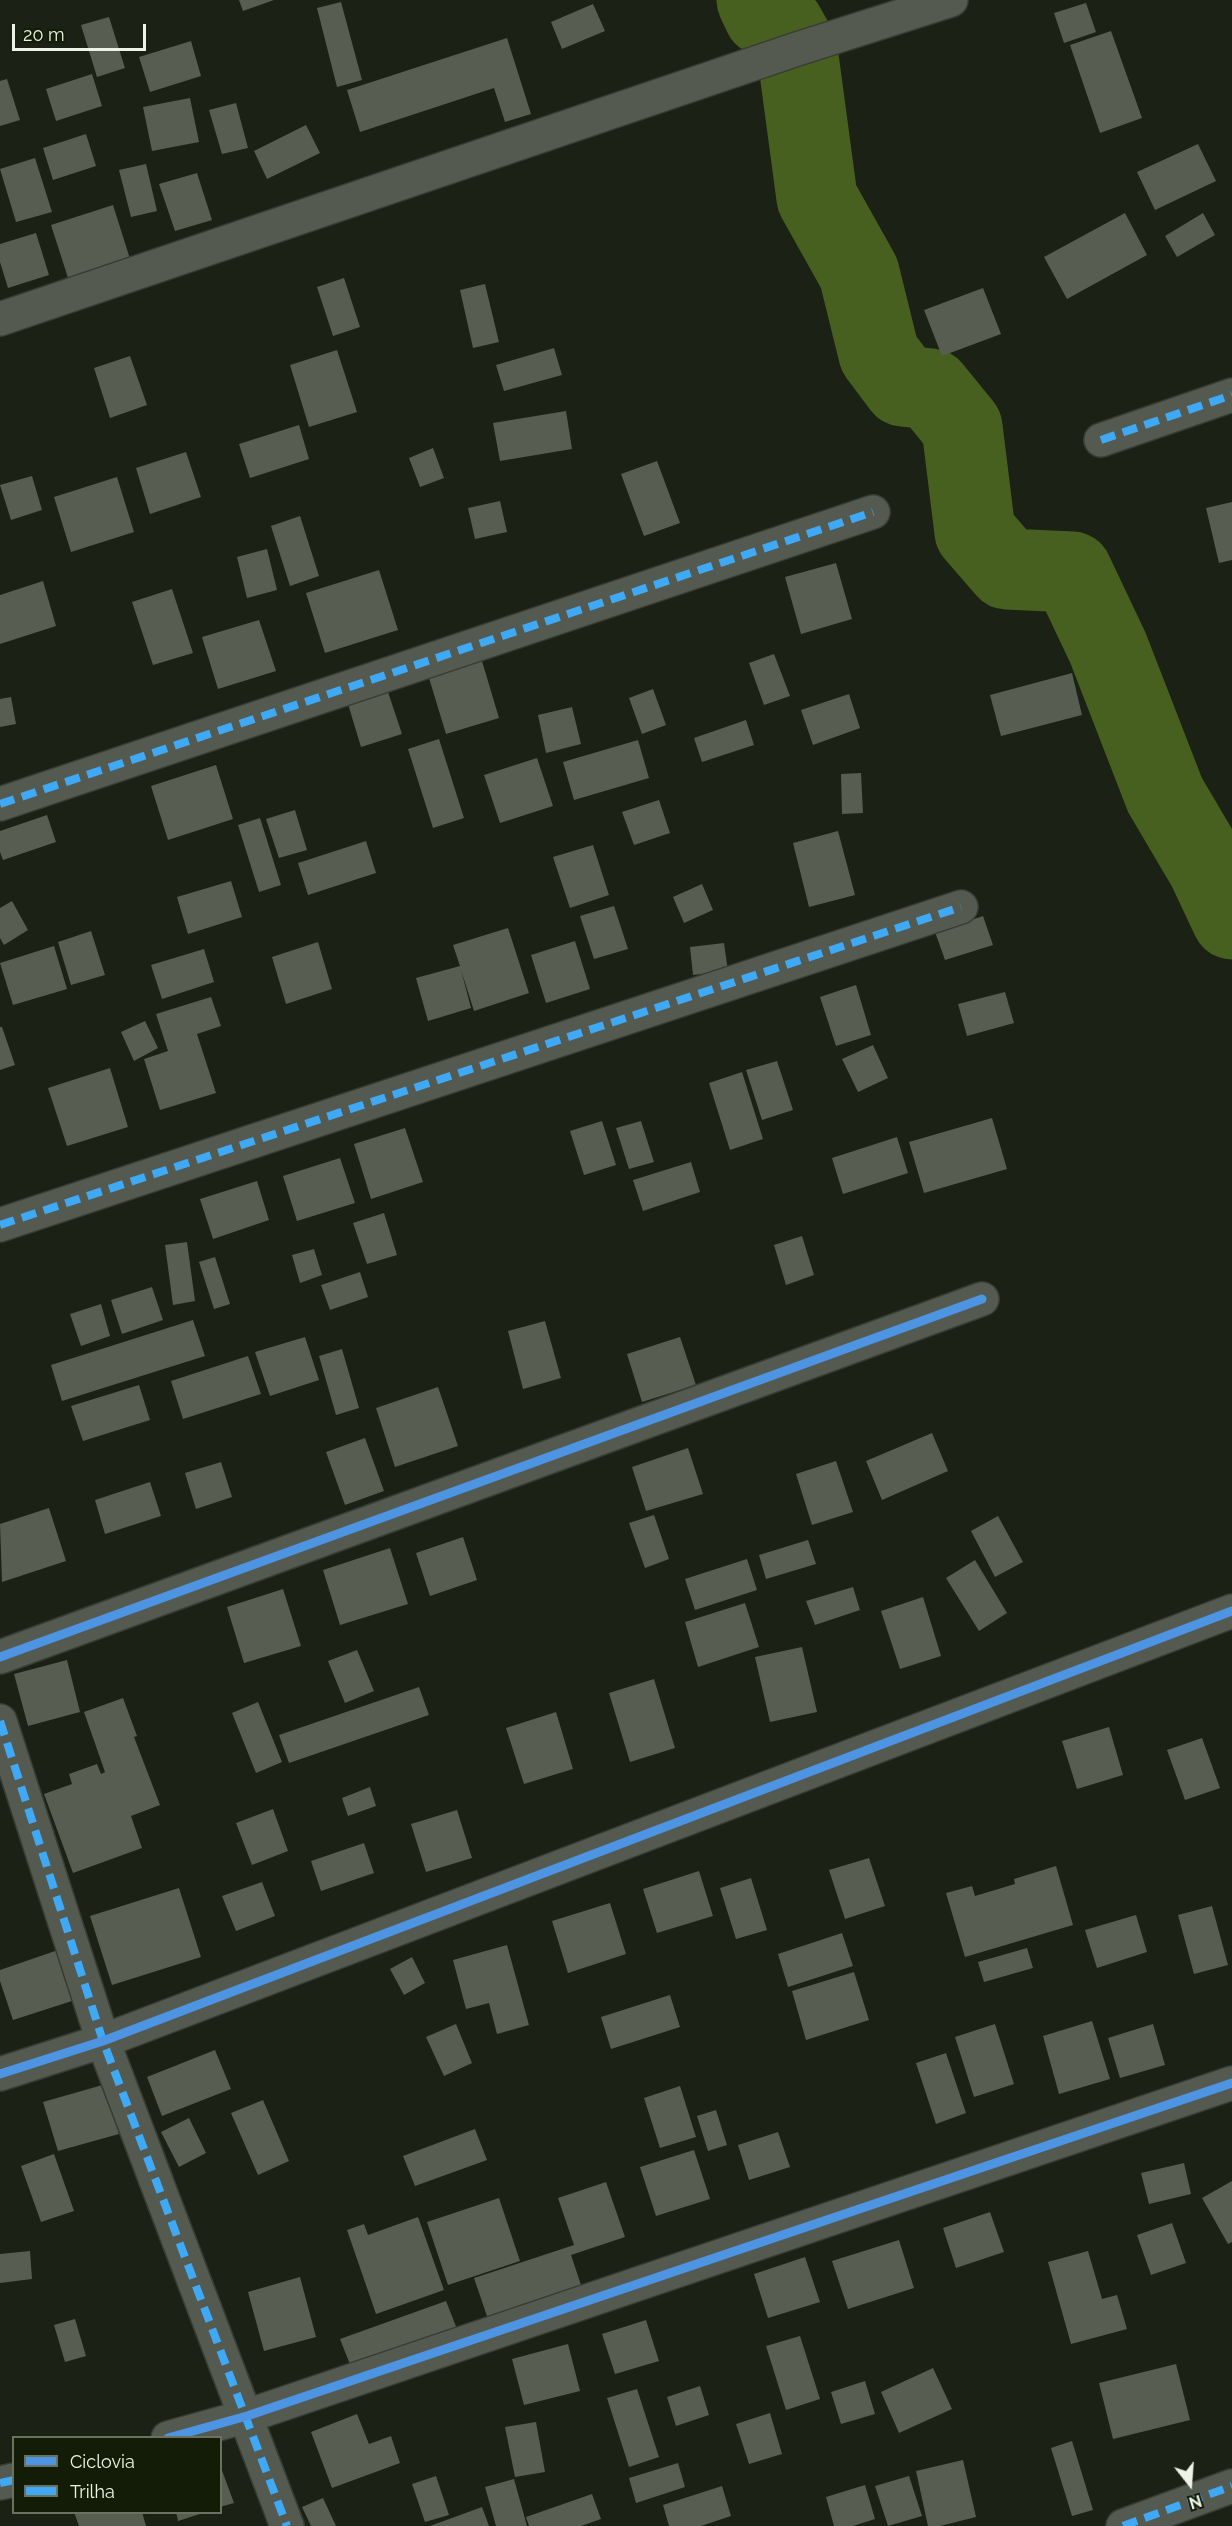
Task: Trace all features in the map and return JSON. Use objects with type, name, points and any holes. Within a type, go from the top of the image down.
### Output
[{"type":"street","points":[[0,319],[774,56],[951,0]]},
{"type":"street","points":[[1101,440],[1232,395]]},
{"type":"street","points":[[0,804],[873,512]]},
{"type":"street","points":[[0,1225],[961,908]]},
{"type":"street","points":[[0,1657],[982,1299]]},
{"type":"street","points":[[0,2074],[103,2041],[1232,1611]]},
{"type":"street","points":[[0,1721],[103,2041],[287,2526]]},
{"type":"street","points":[[175,2436],[247,2416],[1232,2084]]},
{"type":"street","points":[[1123,2526],[1232,2486]]},
{"type":"building","points":[[239,0],[274,0],[243,11]]},
{"type":"building","points":[[341,2],[362,80],[337,87],[317,8]]},
{"type":"building","points":[[1086,3],[1096,32],[1064,43],[1054,13]]},
{"type":"building","points":[[593,4],[605,31],[562,49],[551,22]]},
{"type":"building","points":[[109,17],[125,68],[97,77],[81,25]]},
{"type":"building","points":[[1111,31],[1142,118],[1100,133],[1070,45]]},
{"type":"building","points":[[507,38],[531,114],[505,122],[494,88],[360,132],[347,90]]},
{"type":"building","points":[[191,41],[201,76],[150,92],[139,57]]},
{"type":"building","points":[[92,74],[102,106],[56,121],[46,89]]},
{"type":"building","points":[[7,79],[20,120],[0,126],[0,81]]},
{"type":"building","points":[[190,98],[199,142],[152,151],[143,107]]},
{"type":"building","points":[[236,103],[248,148],[222,154],[209,110]]},
{"type":"building","points":[[306,125],[320,153],[267,179],[254,151]]},
{"type":"building","points":[[86,134],[96,166],[53,180],[43,148]]},
{"type":"building","points":[[1198,144],[1216,181],[1155,210],[1137,172]]},
{"type":"building","points":[[35,158],[52,212],[16,222],[0,169]]},
{"type":"building","points":[[146,164],[157,211],[131,217],[119,170]]},
{"type":"building","points":[[197,173],[212,220],[175,231],[159,184]]},
{"type":"building","points":[[113,205],[131,262],[69,281],[51,225]]},
{"type":"building","points":[[1125,213],[1147,255],[1067,299],[1044,257]]},
{"type":"building","points":[[1203,213],[1215,235],[1177,257],[1165,236]]},
{"type":"building","points":[[36,233],[49,275],[8,288],[0,262],[0,244]]},
{"type":"building","points":[[344,278],[360,327],[333,336],[317,287]]},
{"type":"building","points":[[485,284],[499,342],[473,348],[460,290]]},
{"type":"building","points":[[983,288],[1001,334],[942,356],[924,310]]},
{"type":"building","points":[[554,348],[562,375],[504,391],[496,365]]},
{"type":"building","points":[[337,350],[357,412],[309,427],[290,365]]},
{"type":"building","points":[[130,356],[147,405],[110,418],[94,368]]},
{"type":"building","points":[[566,411],[572,449],[500,461],[493,423]]},
{"type":"building","points":[[299,425],[309,459],[250,478],[239,444]]},
{"type":"building","points":[[433,448],[444,478],[420,487],[409,458]]},
{"type":"building","points":[[186,452],[201,497],[150,514],[136,468]]},
{"type":"building","points":[[657,461],[680,523],[644,536],[621,474]]},
{"type":"building","points":[[32,476],[42,510],[11,520],[0,485]]},
{"type":"building","points":[[117,477],[134,532],[71,552],[54,497]]},
{"type":"building","points":[[500,501],[507,532],[475,539],[468,508]]},
{"type":"building","points":[[1232,502],[1232,560],[1219,563],[1206,508]]},
{"type":"building","points":[[300,516],[319,576],[290,586],[271,526]]},
{"type":"building","points":[[267,549],[277,590],[247,598],[237,557]]},
{"type":"building","points":[[836,563],[852,619],[801,634],[785,577]]},
{"type":"building","points":[[379,570],[398,630],[325,653],[306,593]]},
{"type":"building","points":[[43,581],[56,626],[0,644],[0,595]]},
{"type":"building","points":[[172,589],[193,653],[153,665],[132,602]]},
{"type":"building","points":[[259,620],[276,671],[218,689],[202,637]]},
{"type":"building","points":[[774,654],[790,696],[764,705],[749,663]]},
{"type":"building","points":[[482,661],[499,718],[446,734],[429,678]]},
{"type":"building","points":[[1072,673],[1082,715],[1001,736],[990,695]]},
{"type":"building","points":[[653,689],[666,725],[642,734],[629,698]]},
{"type":"building","points":[[388,692],[402,734],[361,747],[348,704]]},
{"type":"building","points":[[849,694],[860,728],[813,745],[801,710]]},
{"type":"building","points":[[11,697],[16,724],[0,727],[0,699]]},
{"type":"building","points":[[572,707],[581,744],[546,753],[538,715]]},
{"type":"building","points":[[746,720],[754,745],[702,762],[694,738]]},
{"type":"building","points":[[439,739],[464,818],[433,828],[408,749]]},
{"type":"building","points":[[638,740],[649,778],[574,800],[563,762]]},
{"type":"building","points":[[537,758],[553,806],[500,823],[484,775]]},
{"type":"building","points":[[216,765],[233,819],[168,840],[151,786]]},
{"type":"building","points":[[861,773],[863,813],[842,814],[841,774]]},
{"type":"building","points":[[659,800],[670,833],[634,845],[622,812]]},
{"type":"building","points":[[295,810],[307,850],[279,858],[266,819]]},
{"type":"building","points":[[47,815],[56,842],[3,860],[0,852],[0,831]]},
{"type":"building","points":[[260,818],[281,885],[259,892],[238,825]]},
{"type":"building","points":[[838,831],[855,895],[809,907],[793,843]]},
{"type":"building","points":[[366,841],[376,873],[308,895],[298,863]]},
{"type":"building","points":[[593,845],[609,895],[570,908],[553,857]]},
{"type":"building","points":[[231,881],[242,917],[188,934],[177,897]]},
{"type":"building","points":[[702,884],[713,910],[684,923],[673,897]]},
{"type":"building","points":[[12,901],[28,930],[4,945],[0,938],[0,908]]},
{"type":"building","points":[[614,906],[628,949],[594,959],[580,916]]},
{"type":"building","points":[[983,916],[993,945],[945,960],[935,932]]},
{"type":"building","points":[[508,928],[529,993],[474,1011],[461,970],[471,1008],[428,1021],[416,978],[460,966],[453,945]]},
{"type":"building","points":[[91,931],[105,975],[71,985],[58,942]]},
{"type":"building","points":[[575,941],[590,989],[546,1003],[531,955]]},
{"type":"building","points":[[318,942],[332,989],[286,1004],[272,957]]},
{"type":"building","points":[[724,943],[728,971],[693,975],[690,947]]},
{"type":"building","points":[[54,946],[67,989],[13,1005],[0,963]]},
{"type":"building","points":[[204,949],[214,982],[162,999],[151,965]]},
{"type":"building","points":[[856,985],[871,1035],[836,1046],[820,997]]},
{"type":"building","points":[[1005,992],[1014,1023],[967,1036],[958,1004]]},
{"type":"building","points":[[211,997],[221,1026],[197,1034],[216,1093],[160,1110],[144,1059],[168,1051],[156,1014]]},
{"type":"building","points":[[145,1021],[158,1048],[134,1061],[121,1032]]},
{"type":"building","points":[[0,1027],[2,1027],[15,1065],[0,1070]]},
{"type":"building","points":[[873,1045],[888,1078],[858,1092],[842,1059]]},
{"type":"building","points":[[777,1061],[793,1110],[762,1120],[746,1070]]},
{"type":"building","points":[[110,1068],[128,1127],[67,1146],[48,1088]]},
{"type":"building","points":[[742,1072],[763,1139],[730,1150],[709,1083]]},
{"type":"building","points":[[992,1118],[1007,1169],[924,1193],[909,1142]]},
{"type":"building","points":[[602,1121],[616,1165],[584,1175],[570,1131]]},
{"type":"building","points":[[641,1121],[654,1162],[629,1169],[616,1128]]},
{"type":"building","points":[[405,1128],[423,1182],[371,1199],[354,1144]]},
{"type":"building","points":[[897,1137],[908,1173],[843,1194],[832,1158]]},
{"type":"building","points":[[340,1158],[355,1203],[297,1221],[283,1176]]},
{"type":"building","points":[[691,1162],[700,1192],[643,1211],[633,1180]]},
{"type":"building","points":[[257,1181],[269,1220],[213,1239],[200,1199]]},
{"type":"building","points":[[384,1213],[397,1255],[367,1264],[353,1223]]},
{"type":"building","points":[[802,1236],[814,1275],[786,1285],[774,1245]]},
{"type":"building","points":[[187,1242],[195,1301],[173,1305],[165,1245]]},
{"type":"building","points":[[314,1249],[322,1275],[300,1283],[292,1255]]},
{"type":"building","points":[[215,1257],[230,1304],[214,1309],[199,1262]]},
{"type":"building","points":[[360,1272],[368,1297],[330,1310],[321,1285]]},
{"type":"building","points":[[152,1287],[163,1320],[122,1334],[111,1300]]},
{"type":"building","points":[[101,1304],[110,1336],[81,1346],[70,1314]]},
{"type":"building","points":[[193,1320],[205,1356],[62,1401],[51,1365]]},
{"type":"building","points":[[545,1321],[561,1378],[523,1389],[508,1331]]},
{"type":"building","points":[[305,1337],[319,1380],[270,1396],[255,1352]]},
{"type":"building","points":[[680,1337],[696,1385],[642,1402],[627,1354]]},
{"type":"building","points":[[342,1349],[359,1408],[336,1415],[319,1356]]},
{"type":"building","points":[[248,1356],[261,1394],[183,1419],[171,1381]]},
{"type":"building","points":[[139,1385],[150,1420],[83,1441],[71,1406]]},
{"type":"building","points":[[438,1387],[458,1446],[395,1467],[376,1408]]},
{"type":"building","points":[[932,1433],[948,1471],[882,1500],[866,1461]]},
{"type":"building","points":[[365,1438],[384,1491],[345,1505],[326,1452]]},
{"type":"building","points":[[688,1448],[703,1494],[646,1511],[632,1467]]},
{"type":"building","points":[[836,1461],[853,1512],[812,1525],[796,1474]]},
{"type":"building","points":[[221,1462],[232,1497],[196,1509],[185,1473]]},
{"type":"building","points":[[150,1482],[161,1516],[105,1534],[95,1500]]},
{"type":"building","points":[[49,1508],[66,1561],[2,1582],[0,1524]]},
{"type":"building","points":[[654,1515],[669,1559],[645,1568],[629,1523]]},
{"type":"building","points":[[998,1516],[1023,1562],[995,1577],[971,1531]]},
{"type":"building","points":[[463,1537],[477,1580],[430,1596],[416,1553]]},
{"type":"building","points":[[808,1540],[816,1564],[766,1579],[759,1555]]},
{"type":"building","points":[[390,1548],[408,1604],[340,1625],[323,1570]]},
{"type":"building","points":[[747,1559],[757,1590],[695,1610],[685,1579]]},
{"type":"building","points":[[975,1560],[1007,1613],[979,1631],[946,1578]]},
{"type":"building","points":[[853,1587],[860,1610],[815,1625],[806,1601]]},
{"type":"building","points":[[283,1589],[301,1646],[244,1663],[227,1607]]},
{"type":"building","points":[[923,1597],[941,1656],[900,1669],[881,1611]]},
{"type":"building","points":[[745,1603],[759,1647],[698,1667],[685,1622]]},
{"type":"building","points":[[802,1647],[817,1712],[770,1722],[755,1657]]},
{"type":"building","points":[[357,1650],[374,1691],[345,1703],[328,1661]]},
{"type":"building","points":[[67,1660],[80,1712],[28,1726],[14,1674]]},
{"type":"building","points":[[654,1679],[675,1748],[630,1762],[609,1693]]},
{"type":"building","points":[[419,1687],[429,1715],[289,1763],[279,1735]]},
{"type":"building","points":[[123,1698],[137,1736],[134,1737],[160,1805],[131,1816],[142,1848],[73,1873],[44,1794],[72,1784],[69,1774],[97,1764],[101,1774],[105,1772],[84,1712]]},
{"type":"building","points":[[258,1702],[282,1762],[256,1773],[232,1713]]},
{"type":"building","points":[[556,1712],[573,1769],[524,1784],[506,1728]]},
{"type":"building","points":[[1109,1727],[1123,1775],[1077,1789],[1062,1741]]},
{"type":"building","points":[[1202,1738],[1220,1788],[1185,1800],[1167,1750]]},
{"type":"building","points":[[370,1787],[376,1806],[348,1816],[342,1798]]},
{"type":"building","points":[[273,1809],[288,1851],[252,1865],[236,1823]]},
{"type":"building","points":[[457,1810],[472,1858],[426,1872],[411,1824]]},
{"type":"building","points":[[364,1843],[374,1873],[321,1891],[311,1861]]},
{"type":"building","points":[[869,1858],[885,1906],[845,1919],[829,1870]]},
{"type":"building","points":[[1056,1866],[1073,1925],[965,1957],[946,1893],[972,1886],[975,1896],[1015,1884],[1014,1879]]},
{"type":"building","points":[[699,1871],[713,1916],[657,1933],[643,1889]]},
{"type":"building","points":[[751,1878],[767,1930],[736,1939],[720,1888]]},
{"type":"building","points":[[262,1882],[275,1916],[236,1931],[222,1896]]},
{"type":"building","points":[[179,1888],[201,1957],[112,1985],[90,1916]]},
{"type":"building","points":[[610,1903],[626,1954],[568,1973],[552,1921]]},
{"type":"building","points":[[1212,1906],[1228,1965],[1194,1974],[1178,1915]]},
{"type":"building","points":[[1136,1915],[1147,1952],[1097,1968],[1085,1930]]},
{"type":"building","points":[[842,1933],[853,1966],[788,1987],[778,1954]]},
{"type":"building","points":[[507,1945],[529,2025],[497,2034],[489,2003],[466,2009],[453,1960]]},
{"type":"building","points":[[1027,1948],[1033,1968],[984,1982],[978,1962]]},
{"type":"building","points":[[58,1950],[75,2000],[13,2020],[0,1981],[0,1970]]},
{"type":"building","points":[[412,1957],[425,1983],[404,1995],[390,1969]]},
{"type":"building","points":[[854,1972],[869,2020],[806,2040],[792,1991]]},
{"type":"building","points":[[670,1995],[680,2027],[611,2049],[601,2017]]},
{"type":"building","points":[[1092,2021],[1110,2079],[1059,2094],[1043,2036]]},
{"type":"building","points":[[456,2024],[472,2063],[444,2076],[426,2037]]},
{"type":"building","points":[[995,2024],[1014,2084],[974,2097],[955,2037]]},
{"type":"building","points":[[1153,2024],[1165,2065],[1120,2078],[1108,2038]]},
{"type":"building","points":[[215,2050],[231,2089],[162,2116],[147,2077]]},
{"type":"building","points":[[946,2053],[966,2113],[936,2124],[916,2063]]},
{"type":"building","points":[[106,2084],[119,2134],[58,2151],[43,2102]]},
{"type":"building","points":[[680,2086],[696,2137],[660,2148],[644,2098]]},
{"type":"building","points":[[263,2100],[289,2161],[258,2175],[231,2113]]},
{"type":"building","points":[[716,2110],[727,2145],[708,2151],[697,2116]]},
{"type":"building","points":[[189,2118],[206,2153],[179,2167],[161,2132]]},
{"type":"building","points":[[475,2129],[487,2160],[415,2186],[403,2156]]},
{"type":"building","points":[[778,2132],[790,2167],[749,2180],[738,2145]]},
{"type":"building","points":[[694,2150],[710,2199],[656,2216],[640,2167]]},
{"type":"building","points":[[54,2154],[74,2211],[41,2222],[21,2166]]},
{"type":"building","points":[[1184,2163],[1191,2194],[1149,2204],[1141,2173]]},
{"type":"building","points":[[1232,2181],[1232,2242],[1228,2244],[1202,2198]]},
{"type":"building","points":[[606,2182],[625,2237],[571,2255],[582,2288],[488,2319],[474,2278],[574,2245],[558,2198]]},
{"type":"building","points":[[499,2198],[520,2261],[448,2285],[427,2222]]},
{"type":"building","points":[[990,2212],[1004,2252],[956,2268],[943,2228]]},
{"type":"building","points":[[418,2217],[444,2290],[376,2314],[347,2230],[364,2224],[368,2235]]},
{"type":"building","points":[[1172,2223],[1186,2263],[1151,2275],[1137,2235]]},
{"type":"building","points":[[899,2240],[914,2288],[848,2309],[832,2261]]},
{"type":"building","points":[[30,2251],[32,2279],[0,2283],[0,2254]]},
{"type":"building","points":[[1088,2251],[1102,2299],[1117,2295],[1127,2329],[1071,2344],[1048,2262]]},
{"type":"building","points":[[805,2257],[820,2302],[768,2318],[754,2274]]},
{"type":"building","points":[[300,2277],[316,2337],[264,2351],[248,2292]]},
{"type":"building","points":[[446,2301],[457,2329],[351,2367],[340,2339]]},
{"type":"building","points":[[75,2319],[86,2356],[65,2362],[54,2325]]},
{"type":"building","points":[[646,2320],[659,2361],[615,2374],[602,2334]]},
{"type":"building","points":[[800,2336],[820,2399],[786,2410],[766,2346]]},
{"type":"building","points":[[568,2344],[580,2391],[524,2405],[512,2359]]},
{"type":"building","points":[[1176,2364],[1190,2420],[1113,2439],[1099,2383]]},
{"type":"building","points":[[933,2368],[952,2409],[899,2433],[881,2392]]},
{"type":"building","points":[[865,2381],[875,2414],[841,2424],[831,2392]]},
{"type":"building","points":[[700,2386],[709,2415],[676,2426],[667,2397]]},
{"type":"building","points":[[637,2389],[659,2457],[629,2467],[607,2398]]},
{"type":"building","points":[[770,2413],[782,2454],[749,2464],[736,2424]]},
{"type":"building","points":[[357,2414],[369,2444],[391,2436],[400,2463],[332,2488],[311,2432]]},
{"type":"building","points":[[536,2422],[545,2472],[515,2477],[505,2427]]},
{"type":"building","points":[[1072,2441],[1093,2510],[1072,2516],[1051,2448]]},
{"type":"building","points":[[963,2460],[976,2517],[940,2526],[928,2526],[916,2471]]},
{"type":"building","points":[[678,2463],[685,2487],[636,2503],[629,2478]]},
{"type":"building","points":[[222,2470],[234,2503],[222,2506]]},
{"type":"building","points":[[436,2476],[449,2515],[425,2522],[412,2484]]},
{"type":"building","points":[[909,2476],[922,2516],[888,2526],[875,2486]]},
{"type":"building","points":[[514,2479],[527,2526],[496,2526],[485,2487]]},
{"type":"building","points":[[865,2485],[875,2519],[853,2526],[834,2526],[826,2497]]},
{"type":"building","points":[[722,2486],[731,2516],[701,2526],[669,2526],[663,2505]]},
{"type":"building","points":[[592,2494],[601,2519],[581,2526],[529,2526],[526,2517]]},
{"type":"building","points":[[323,2498],[336,2526],[311,2526],[302,2507]]},
{"type":"building","points":[[482,2507],[489,2526],[430,2526]]},
{"type":"building","points":[[75,2514],[143,2514],[146,2526],[79,2526]]},
{"type":"building","points":[[176,2514],[200,2514],[178,2521]]},
{"type":"waterway","points":[[757,0],[764,15],[784,26],[797,49],[817,198],[859,273],[879,354],[903,386],[931,389],[962,427],[975,532],[1007,569],[1072,572],[1108,648],[1165,795],[1208,868],[1232,919]]},
{"type":"marked path","points":[[1101,440],[1232,395]]},
{"type":"marked path","points":[[0,804],[873,512]]},
{"type":"marked path","points":[[0,1225],[961,907]]},
{"type":"marked path","points":[[0,1721],[103,2041],[287,2526]]},
{"type":"marked path","points":[[0,2483],[12,2480]]},
{"type":"marked path","points":[[1123,2526],[1232,2486]]},
{"type":"cycle path","points":[[0,1657],[982,1299]]},
{"type":"cycle path","points":[[0,2074],[103,2041],[1232,1611]]},
{"type":"cycle path","points":[[175,2436],[247,2416],[1232,2083]]}]
